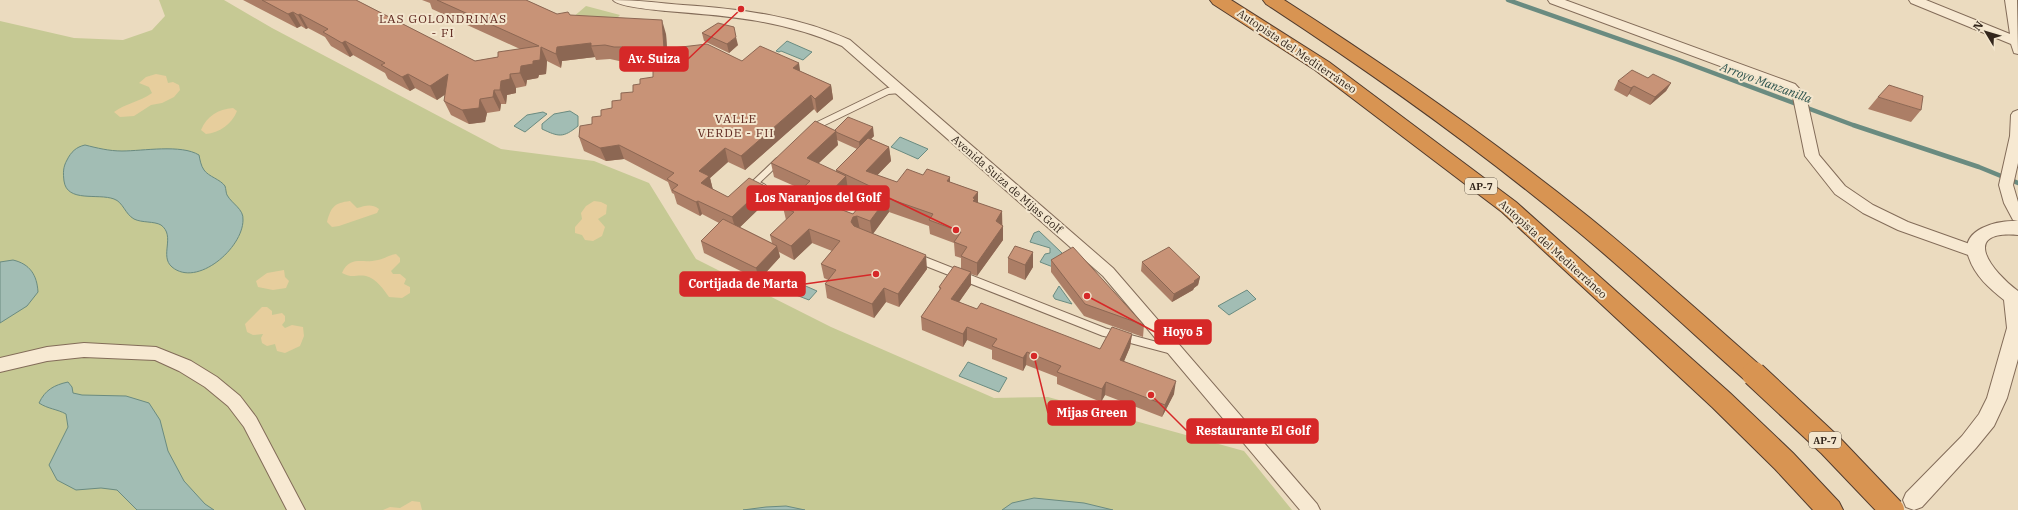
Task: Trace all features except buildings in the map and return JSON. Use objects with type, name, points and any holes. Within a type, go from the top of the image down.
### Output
[{"type":"highway","name":"Autopista del Mediterráneo","points":[[1219,0],[1322,66],[1509,208],[1720,400],[1784,461],[1830,510]]},
{"type":"highway","name":"AP-7","points":[[1272,0],[1361,57],[1440,114],[1584,224],[1754,374],[1830,445],[1892,510]]},
{"type":"street","name":"Avenida Suiza de Mijas Golf","points":[[619,0],[646,6],[760,16],[819,30],[846,43],[1108,272],[1311,510]]},
{"type":"street","points":[[1554,0],[1790,87],[1799,96],[1812,156],[1840,190],[1868,209],[1903,226],[1976,252]]},
{"type":"street","points":[[1914,0],[2018,42]]},
{"type":"street","points":[[2011,0],[2018,42],[2018,52]]},
{"type":"street","points":[[2018,115],[2017,136],[2008,170],[2006,185],[2010,203],[2018,216]]},
{"type":"street","points":[[1914,500],[1969,442],[1987,420],[1998,398],[2017,328],[2015,299],[1998,286],[1979,263],[1976,252],[1977,242],[1984,234],[1996,229],[2018,228]]},
{"type":"street","points":[[0,365],[47,354],[92,350],[156,354],[185,366],[211,382],[234,402],[250,422],[296,510]]},
{"type":"lane","points":[[807,135],[818,125],[888,91],[900,90]]},
{"type":"lane","points":[[764,187],[755,183],[784,156]]},
{"type":"lane","points":[[908,255],[1104,332],[1175,350]]},
{"type":"green space","points":[[159,0],[224,0],[272,28],[501,149],[594,161],[649,183],[696,259],[831,327],[994,398],[1048,397],[1244,451],[1292,510],[0,510],[0,21],[74,38],[123,40],[152,30],[165,16]]},
{"type":"green space","points":[[586,6],[620,15],[608,28],[572,18]]},
{"type":"sand","points":[[156,74],[166,76],[168,83],[173,82],[179,85],[180,90],[174,97],[162,103],[151,105],[134,116],[120,117],[114,112],[123,106],[152,93],[149,87],[139,83],[146,77]]},
{"type":"sand","points":[[233,108],[237,111],[235,116],[220,130],[206,134],[201,130],[206,121],[214,114]]},
{"type":"sand","points":[[350,201],[357,208],[371,206],[379,209],[377,213],[332,227],[327,222],[332,209],[340,203]]},
{"type":"sand","points":[[594,201],[607,205],[606,214],[598,219],[605,227],[602,236],[593,241],[585,240],[582,235],[575,233],[575,227],[582,219],[581,213],[586,206]]},
{"type":"sand","points":[[396,254],[400,258],[400,262],[391,271],[393,274],[400,274],[406,279],[404,284],[410,287],[410,293],[402,298],[389,297],[370,277],[349,276],[342,273],[345,267],[353,262],[378,260]]},
{"type":"sand","points":[[284,270],[285,277],[289,281],[286,288],[273,290],[258,287],[256,281],[267,273]]},
{"type":"sand","points":[[262,307],[267,307],[272,311],[272,315],[282,313],[285,316],[285,321],[282,325],[285,328],[292,325],[303,327],[304,336],[300,346],[285,353],[277,351],[275,344],[267,346],[262,343],[261,338],[263,334],[253,335],[247,332],[245,324]]},
{"type":"sand","points":[[412,501],[420,502],[422,510],[383,510],[390,507],[400,508]]},
{"type":"water","points":[[787,41],[812,52],[803,60],[781,51],[776,51]]},
{"type":"water","points":[[570,111],[578,116],[578,126],[573,130],[568,133],[557,135],[542,129],[542,124],[554,114]]},
{"type":"water","points":[[543,112],[547,114],[525,132],[514,126],[527,115]]},
{"type":"water","points":[[900,137],[928,149],[918,159],[891,147]]},
{"type":"water","points":[[85,145],[117,151],[172,149],[199,155],[201,165],[204,170],[225,186],[227,195],[242,213],[243,220],[241,231],[235,242],[227,253],[217,262],[205,269],[194,272],[182,272],[172,267],[168,262],[167,257],[167,235],[161,225],[134,219],[128,214],[120,203],[114,199],[107,197],[77,195],[66,188],[63,175],[66,163],[74,150]]},
{"type":"water","points":[[1039,231],[1062,253],[1053,267],[1040,262],[1045,254],[1050,253],[1050,248],[1030,242],[1034,233]]},
{"type":"water","points":[[13,260],[24,264],[32,271],[36,280],[38,292],[27,306],[0,323],[0,262]]},
{"type":"water","points":[[792,280],[817,291],[809,300],[783,290]]},
{"type":"water","points":[[1059,286],[1072,304],[1055,299],[1053,296]]},
{"type":"water","points":[[1247,290],[1256,299],[1229,315],[1218,306]]},
{"type":"water","points":[[968,362],[1007,378],[999,392],[959,376]]},
{"type":"water","points":[[68,382],[72,387],[73,393],[82,395],[126,396],[149,403],[160,420],[168,451],[184,481],[205,504],[214,510],[137,510],[117,490],[101,488],[76,490],[57,480],[49,465],[68,427],[66,414],[39,403],[47,391]]},
{"type":"water","points":[[1034,498],[1084,503],[1113,510],[1002,510],[1012,503]]},
{"type":"water","points":[[786,506],[805,510],[743,510],[766,507]]},
{"type":"waterway","name":"Arroyo Manzanilla","points":[[1508,0],[1676,59],[1853,125],[1979,167],[2018,183]]},
{"type":"place","name":"Av. Suiza","points":[[741,9]]},
{"type":"place","name":"Los Naranjos del Golf","points":[[956,230]]},
{"type":"place","name":"Cortijada de Marta","points":[[876,274]]},
{"type":"place","name":"Hoyo 5","points":[[1087,296]]},
{"type":"place","name":"Mijas Green","points":[[1034,356]]},
{"type":"place","name":"Restaurante El Golf","points":[[1151,395]]},
{"type":"district","name":"LAS GOLONDRINAS - FI","points":[[443,26]]},
{"type":"district","name":"VALLE VERDE - FII","points":[[736,126]]}]
